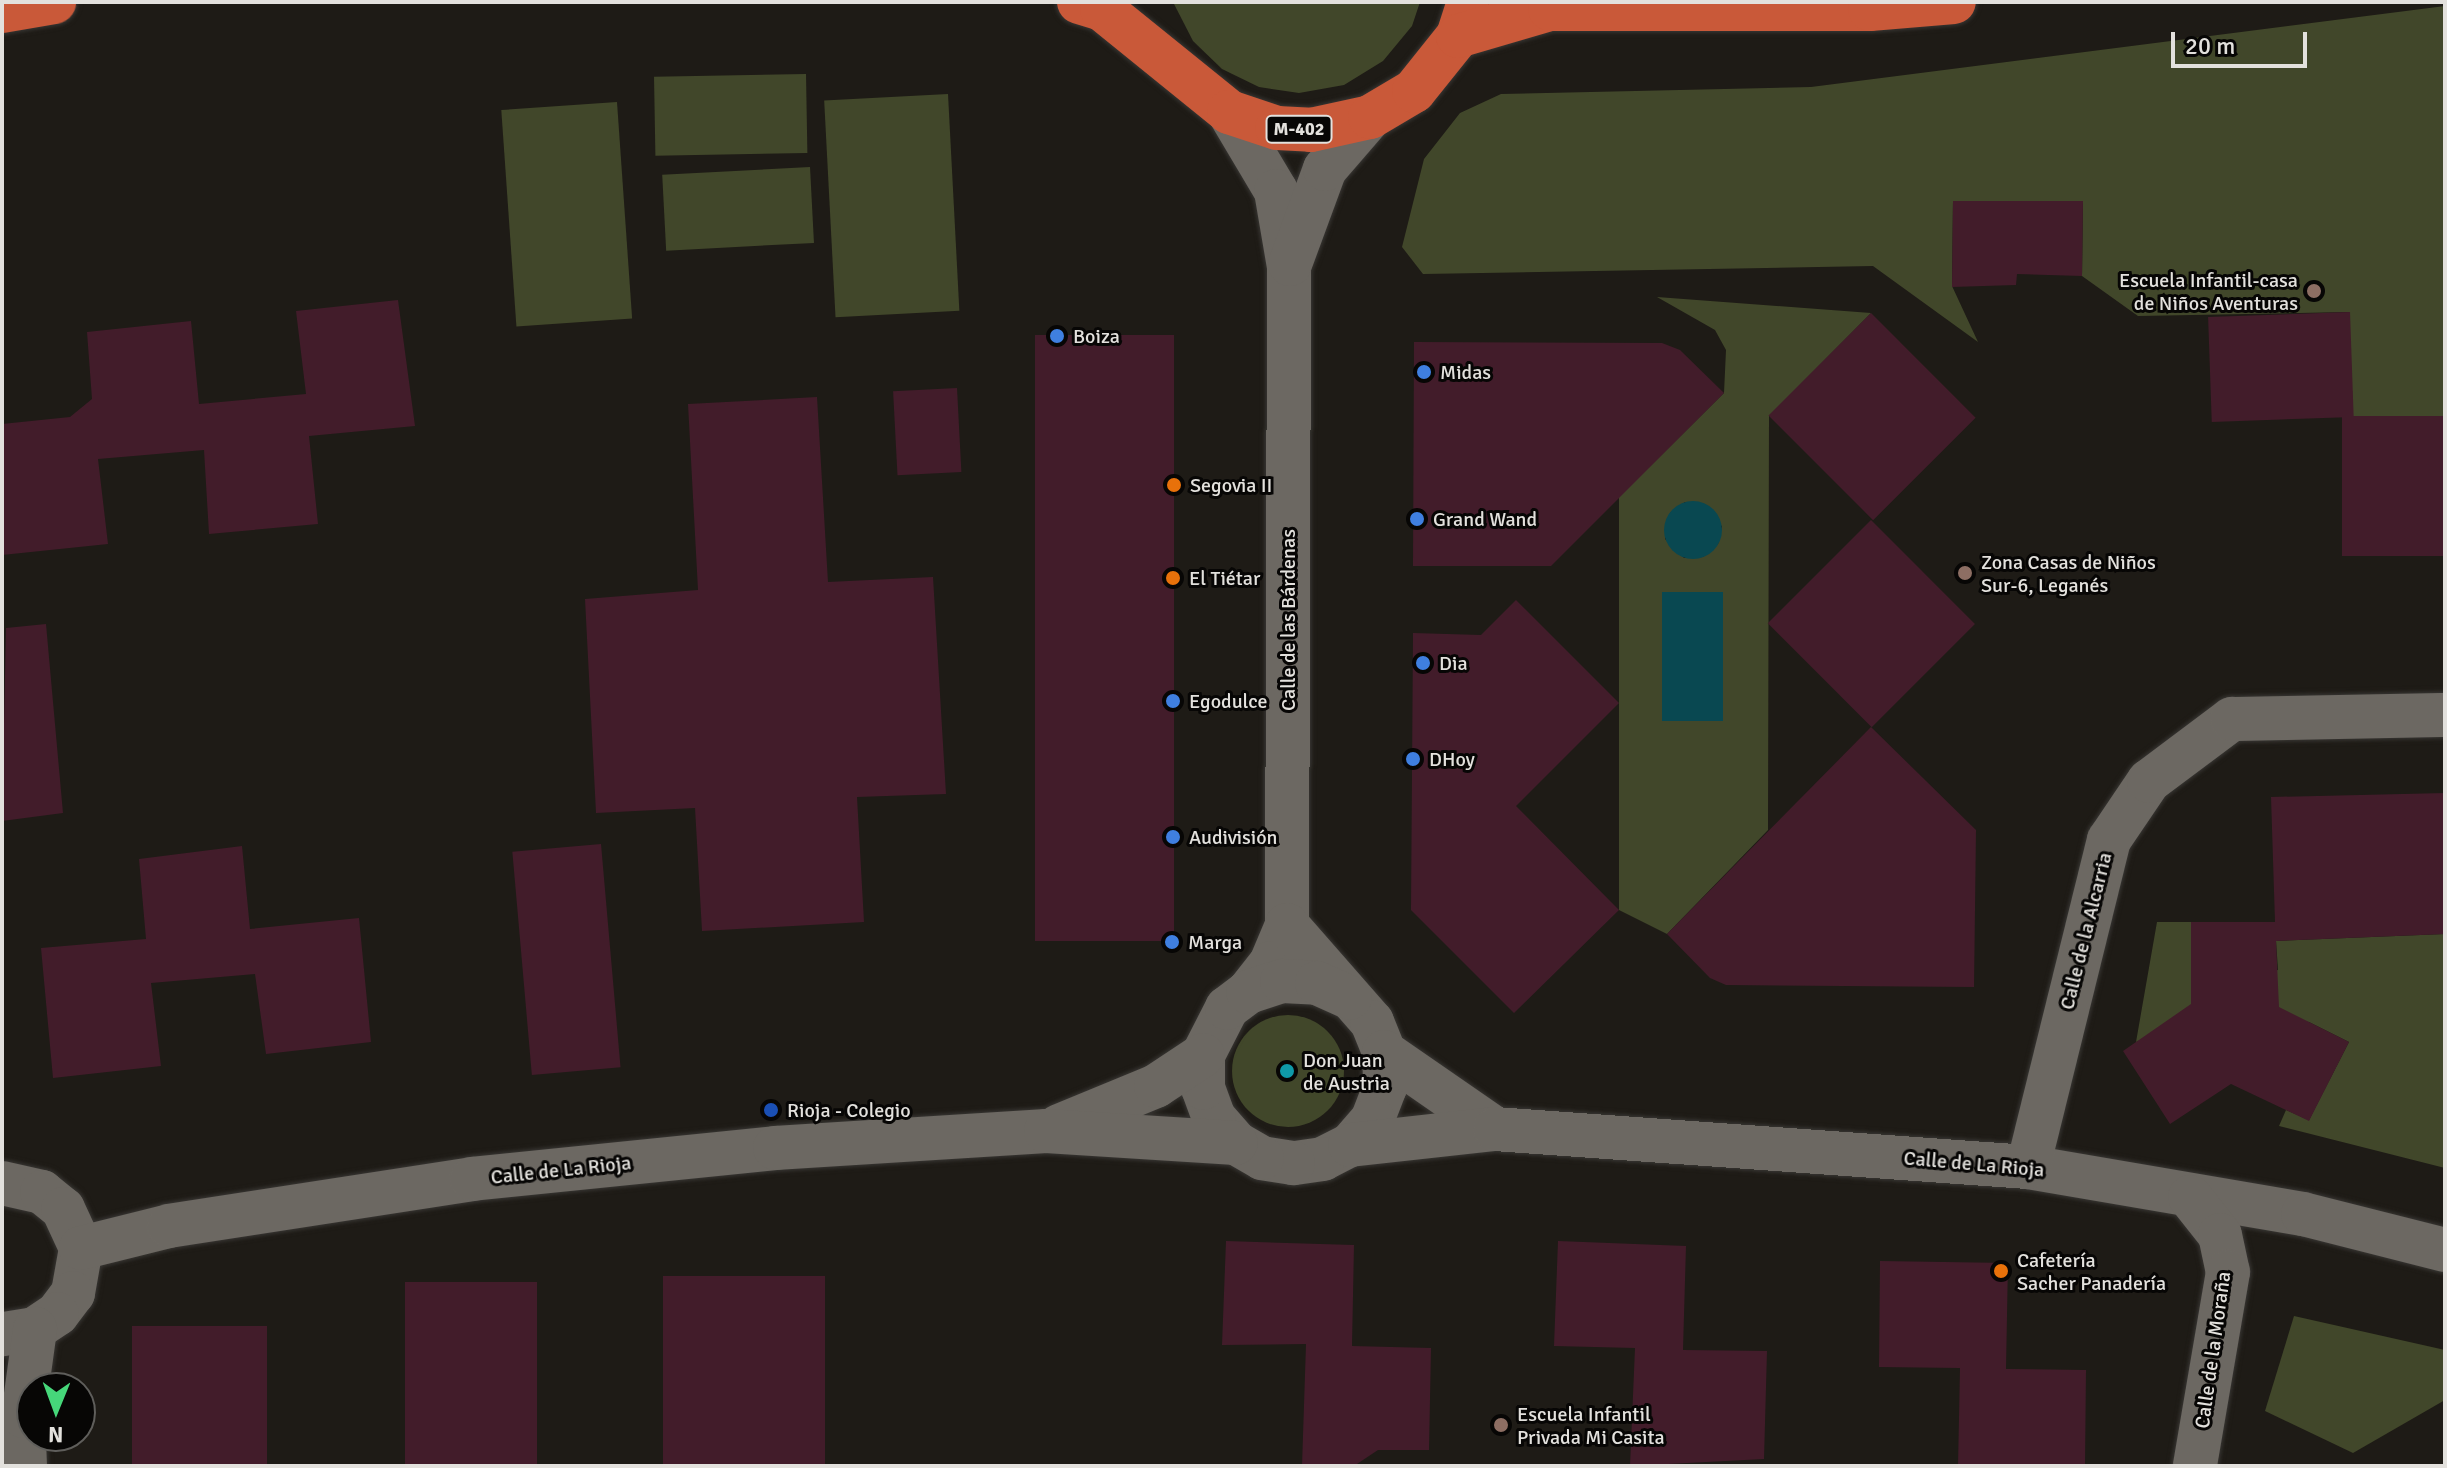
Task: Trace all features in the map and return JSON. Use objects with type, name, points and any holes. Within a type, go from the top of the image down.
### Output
[{"type":"highway","points":[[2,11],[54,2]]},
{"type":"highway","name":"M-402","points":[[1079,2],[1102,9],[1229,112],[1277,128],[1311,130],[1370,117],[1414,91],[1463,19],[1550,9],[1870,9],[1954,2]]},
{"type":"highway","name":"M-402","points":[[1139,2],[1165,59]]},
{"type":"street","name":"Calle de las Bárdenas","points":[[1229,112],[1276,191],[1289,267],[1287,925],[1271,963],[1248,992]]},
{"type":"street","name":"Calle de las Bárdenas","points":[[1289,267],[1325,169],[1370,117]]},
{"type":"street","name":"Calle de la Alcarria","points":[[2028,1167],[2109,840],[2149,781],[2232,719],[2445,715]]},
{"type":"street","points":[[1287,925],[1372,1022],[1384,1052],[1385,1087],[1373,1119],[1350,1145],[1293,1163],[1262,1158],[1236,1143],[1214,1118],[1203,1088],[1203,1055],[1219,1019],[1248,992],[1282,981],[1317,983],[1350,998]]},
{"type":"street","points":[[1384,1052],[1495,1129]]},
{"type":"street","name":"Calle de La Rioja","points":[[1046,1131],[1156,1086],[1203,1055]]},
{"type":"street","name":"Calle de La Rioja","points":[[1350,1145],[1495,1129],[2028,1167],[2303,1214],[2445,1250]]},
{"type":"street","name":"Calle de La Rioja","points":[[81,1248],[169,1226],[472,1179],[775,1148],[1046,1131],[1236,1143]]},
{"type":"street","points":[[3,1181],[42,1192],[63,1209],[81,1248],[73,1293],[19,1331],[25,1466]]},
{"type":"street","name":"Calle de la Moraña","points":[[2190,1197],[2220,1235],[2228,1272],[2195,1466]]},
{"type":"green space","points":[[1173,2],[1420,2],[1412,26],[1383,61],[1344,85],[1299,93],[1259,87],[1222,69],[1193,41]]},
{"type":"green space","points":[[2445,6],[2445,417],[2353,417],[2349,312],[2138,316],[2082,276],[2083,201],[1953,201],[1952,286],[1978,342],[1873,266],[1423,274],[1402,247],[1424,159],[1460,113],[1501,94],[1811,87]]},
{"type":"green space","points":[[806,74],[807,153],[655,156],[654,77]]},
{"type":"green space","points":[[948,94],[959,311],[836,317],[824,100]]},
{"type":"green space","points":[[617,102],[632,318],[516,327],[501,110]]},
{"type":"green space","points":[[810,167],[814,243],[666,251],[662,175]]},
{"type":"green space","points":[[1657,297],[1871,313],[1769,416],[1768,830],[1667,934],[1619,910],[1619,497],[1724,393],[1726,350],[1715,330]],"holes":[[[1685,502],[1722,526],[1718,544],[1703,557],[1684,558],[1665,539],[1670,513]]]},
{"type":"green space","points":[[2157,922],[2191,922],[2191,970],[2206,1014],[2136,1042]]},
{"type":"green space","points":[[2445,934],[2445,1168],[2279,1126],[2286,1110],[2309,1120],[2349,1042],[2309,1022],[2265,1016],[2263,971],[2278,970],[2276,941]]},
{"type":"green space","points":[[1288,1015],[1309,1019],[1328,1031],[1340,1050],[1344,1071],[1340,1092],[1328,1111],[1309,1123],[1288,1127],[1267,1123],[1248,1111],[1236,1092],[1232,1071],[1236,1050],[1248,1031],[1267,1019]]},
{"type":"green space","points":[[2294,1316],[2445,1350],[2445,1400],[2353,1453],[2265,1411]]},
{"type":"water","points":[[1693,501],[1704,503],[1713,510],[1720,519],[1720,541],[1713,550],[1704,557],[1693,559],[1682,557],[1673,550],[1666,541],[1664,530],[1666,519],[1673,510],[1682,503]]},
{"type":"water","points":[[1662,592],[1723,592],[1723,721],[1662,721]]},
{"type":"building","points":[[1953,201],[2083,201],[2082,276],[2017,274],[2016,285],[1952,287]]},
{"type":"building","points":[[398,300],[415,426],[309,436],[318,524],[209,534],[204,450],[98,459],[108,544],[2,555],[2,424],[70,417],[92,399],[87,332],[191,321],[199,404],[306,394],[296,311]]},
{"type":"building","points":[[2350,312],[2354,417],[2212,422],[2208,317]]},
{"type":"building","points":[[1871,313],[1976,418],[1873,520],[1768,416]]},
{"type":"building","points":[[1035,335],[1174,335],[1174,941],[1035,941]]},
{"type":"building","points":[[1414,342],[1662,343],[1680,350],[1724,393],[1551,566],[1413,566]]},
{"type":"building","points":[[957,388],[961,472],[897,475],[893,391]]},
{"type":"building","points":[[817,397],[828,582],[933,577],[946,794],[857,797],[864,922],[702,931],[695,808],[596,813],[585,599],[698,590],[688,404]]},
{"type":"building","points":[[2342,416],[2445,416],[2445,556],[2342,556]]},
{"type":"building","points":[[1871,520],[1975,624],[1872,727],[1768,623]]},
{"type":"building","points":[[1516,600],[1619,703],[1516,806],[1619,910],[1514,1013],[1411,910],[1413,633],[1481,635]]},
{"type":"building","points":[[46,624],[63,813],[2,821],[6,628]]},
{"type":"building","points":[[1871,727],[1976,830],[1974,987],[1726,985],[1710,978],[1667,934]]},
{"type":"building","points":[[2445,793],[2445,934],[2276,941],[2279,1007],[2349,1042],[2309,1121],[2231,1084],[2170,1124],[2123,1051],[2191,1004],[2191,922],[2275,922],[2271,797]]},
{"type":"building","points":[[601,844],[621,1067],[532,1075],[512,852]]},
{"type":"building","points":[[242,846],[250,929],[359,918],[371,1042],[266,1054],[255,974],[151,983],[161,1066],[53,1078],[41,948],[146,939],[139,859]]},
{"type":"building","points":[[1226,1241],[1354,1245],[1352,1346],[1431,1348],[1429,1450],[1378,1450],[1354,1466],[1302,1466],[1306,1344],[1222,1345]]},
{"type":"building","points":[[1558,1241],[1686,1246],[1683,1350],[1767,1351],[1764,1459],[1630,1466],[1635,1348],[1554,1346]]},
{"type":"building","points":[[1880,1261],[2008,1263],[2006,1369],[2086,1370],[2085,1466],[1958,1466],[1960,1368],[1879,1367]]},
{"type":"building","points":[[663,1276],[825,1276],[825,1466],[663,1466]]},
{"type":"building","points":[[405,1282],[537,1282],[537,1466],[405,1466]]},
{"type":"building","points":[[132,1326],[267,1326],[267,1466],[132,1466]]},
{"type":"place","name":"Escuela Infantil-casa de Niños Aventuras","points":[[2314,291]]},
{"type":"place","name":"Boiza","points":[[1057,336]]},
{"type":"place","name":"Midas","points":[[1424,372]]},
{"type":"place","name":"Segovia II","points":[[1174,485]]},
{"type":"place","name":"Grand Wand","points":[[1417,519]]},
{"type":"place","name":"Zona Casas de Niños Sur-6, Leganés","points":[[1965,573]]},
{"type":"place","name":"El Tiétar","points":[[1173,578]]},
{"type":"place","name":"Dia","points":[[1423,663]]},
{"type":"place","name":"Egodulce","points":[[1173,701]]},
{"type":"place","name":"DHoy","points":[[1413,759]]},
{"type":"place","name":"Audivisión","points":[[1173,837]]},
{"type":"place","name":"Marga","points":[[1172,942]]},
{"type":"place","name":"Don Juan de Austria","points":[[1287,1071]]},
{"type":"place","name":"Rioja - Colegio","points":[[771,1110]]},
{"type":"place","name":"Cafetería Sacher Panadería","points":[[2001,1271]]},
{"type":"place","name":"Escuela Infantil Privada Mi Casita","points":[[1501,1425]]}]
